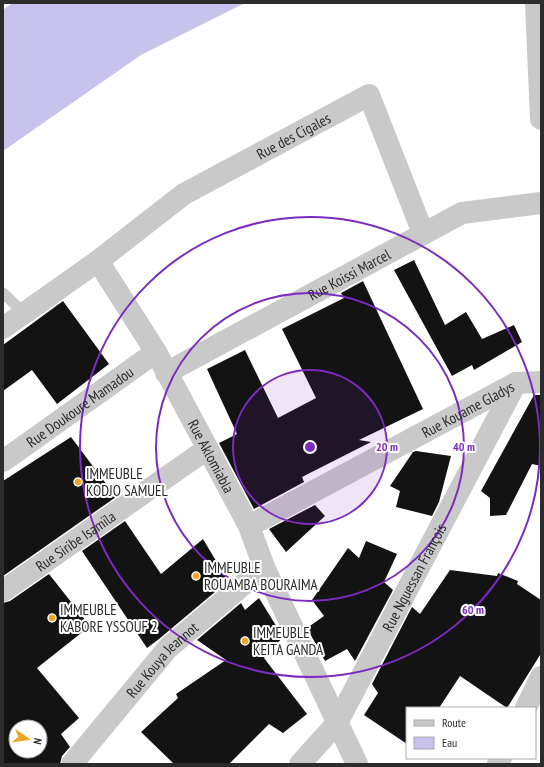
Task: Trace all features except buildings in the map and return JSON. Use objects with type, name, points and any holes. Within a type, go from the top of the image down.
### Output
[{"type":"street","points":[[536,3],[541,119]]},
{"type":"street","name":"Rue des Cigales","points":[[98,261],[184,194],[369,95],[423,233]]},
{"type":"street","name":"Rue Koissi Marcel","points":[[166,373],[462,213],[541,204]]},
{"type":"street","points":[[3,328],[98,261]]},
{"type":"street","name":"Rue Aklomiabla","points":[[98,261],[156,352],[249,526],[264,567],[357,764]]},
{"type":"street","name":"Rue Doukoure Mamadou","points":[[3,461],[156,352]]},
{"type":"street","name":"Rue Kouame Gladys","points":[[249,526],[516,383],[541,382]]},
{"type":"street","name":"Rue Nguessan François","points":[[300,764],[337,723],[516,383]]},
{"type":"street","name":"Rue Siribe Isamïla","points":[[3,591],[207,449]]},
{"type":"street","name":"Rue Kouya Jeannot","points":[[72,764],[168,648],[264,567]]},
{"type":"street","points":[[526,707],[541,677]]},
{"type":"lane","points":[[3,293],[24,312]]},
{"type":"water","points":[[12,3],[245,3],[141,55],[3,151],[3,10]]},
{"type":"place","name":"IMMEUBLE KODJO SAMUEL","points":[[78,482]]},
{"type":"place","name":"IMMEUBLE ROUAMBA BOURAIMA","points":[[196,576]]},
{"type":"place","name":"IMMEUBLE KABORE YSSOUF 2","points":[[52,618]]},
{"type":"place","name":"IMMEUBLE KEITA GANDA","points":[[245,641]]}]
